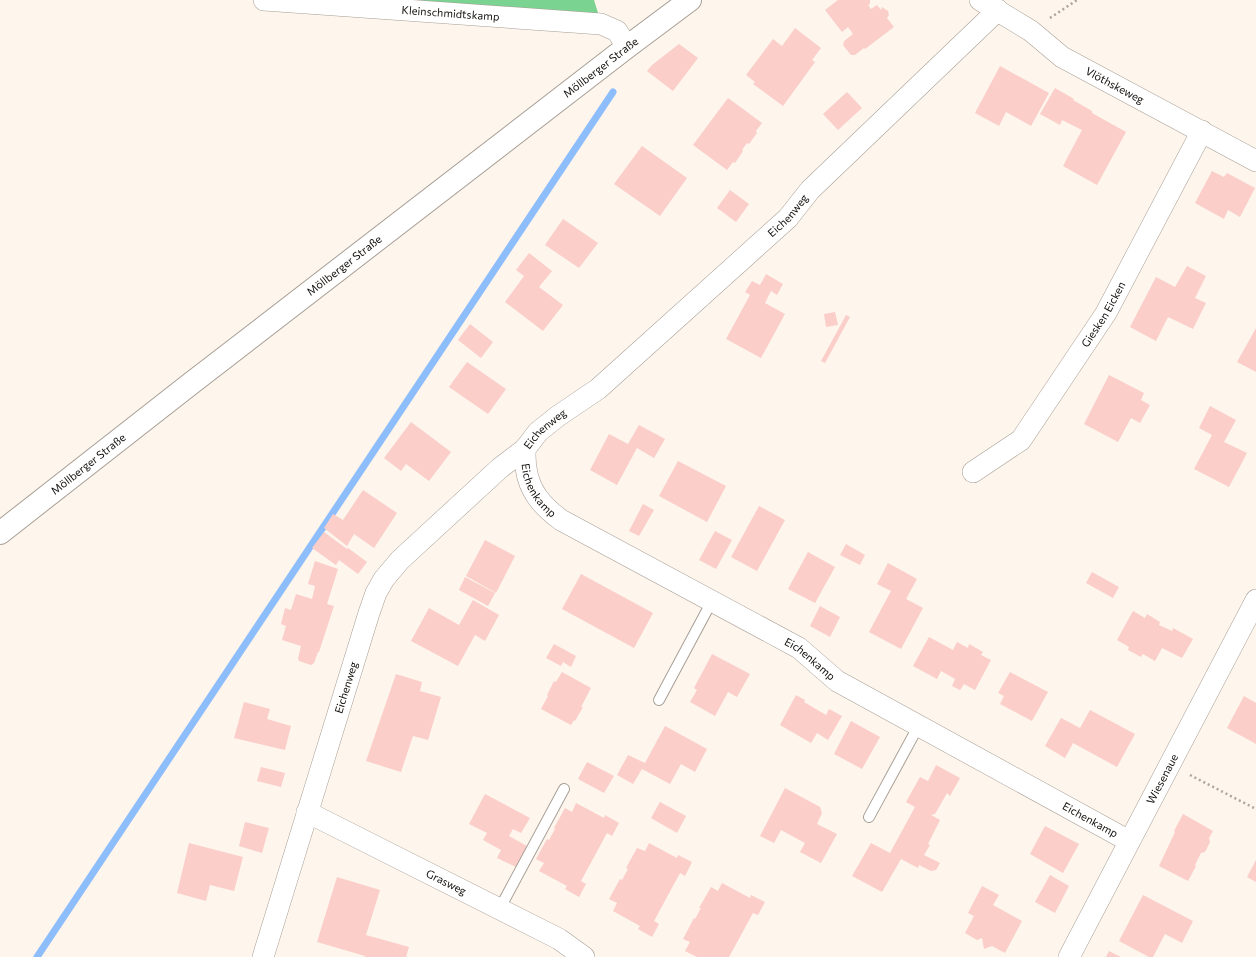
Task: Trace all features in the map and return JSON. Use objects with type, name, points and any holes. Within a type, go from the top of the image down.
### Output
[{"type":"street","name":"Kleinschmidtskamp","points":[[264,0],[601,24],[617,31],[627,47]]},
{"type":"street","name":"Möllberger Straße","points":[[0,533],[208,370],[690,0]]},
{"type":"street","name":"Vlöthskeweg","points":[[980,0],[1032,31],[1062,57],[1256,161]]},
{"type":"street","name":"Eichenweg","points":[[263,957],[369,613],[376,593],[384,579],[400,560],[500,468],[525,449],[538,432],[558,416],[598,389],[788,218],[810,190],[998,10]]},
{"type":"street","name":"Giesken Eicken","points":[[973,472],[1021,440],[1102,319],[1202,131]]},
{"type":"street","name":"Eichenkamp","points":[[525,449],[525,468],[530,483],[538,498],[548,510],[561,520],[799,648],[837,680],[1129,841]]},
{"type":"street","name":"Wiesenaue","points":[[1069,957],[1256,600]]},
{"type":"street","name":"Grasweg","points":[[307,812],[559,938],[584,957]]},
{"type":"lane","points":[[659,700],[712,601]]},
{"type":"lane","points":[[869,817],[919,725]]},
{"type":"lane","points":[[500,908],[564,790]]},
{"type":"path","points":[[1032,31],[1077,0]]},
{"type":"path","points":[[1170,764],[1256,810]]},
{"type":"green space","points":[[395,0],[594,0],[599,16]]},
{"type":"building","points":[[838,0],[870,0],[870,4],[868,5],[871,9],[877,5],[881,10],[882,7],[888,11],[889,15],[887,18],[894,27],[865,49],[864,48],[855,55],[851,55],[843,45],[844,41],[853,34],[848,27],[842,32],[825,10]]},
{"type":"building","points":[[795,28],[821,48],[812,60],[815,62],[783,106],[753,84],[755,82],[746,75],[773,39],[782,46]]},
{"type":"building","points":[[679,44],[698,58],[673,91],[647,71],[652,65]]},
{"type":"building","points":[[1000,66],[1049,93],[1031,126],[1006,112],[999,126],[975,113]]},
{"type":"building","points":[[1055,88],[1092,111],[1092,113],[1126,132],[1097,185],[1063,166],[1082,130],[1062,120],[1060,125],[1040,114]]},
{"type":"building","points":[[847,92],[862,108],[838,130],[823,114]]},
{"type":"building","points":[[728,98],[762,123],[749,144],[747,143],[742,150],[743,151],[735,163],[733,162],[727,170],[693,145]]},
{"type":"building","points":[[642,146],[687,178],[660,216],[614,184]]},
{"type":"building","points":[[1212,171],[1224,177],[1227,173],[1255,188],[1240,217],[1228,210],[1224,219],[1195,203]]},
{"type":"building","points":[[730,190],[749,204],[736,222],[717,208]]},
{"type":"building","points":[[563,219],[598,243],[579,268],[545,245]]},
{"type":"building","points":[[529,253],[552,271],[539,287],[563,305],[543,331],[505,302],[524,276],[516,270]]},
{"type":"building","points":[[1187,266],[1206,276],[1195,298],[1206,303],[1193,329],[1168,317],[1156,341],[1130,327],[1156,277],[1175,287]]},
{"type":"building","points":[[766,274],[783,284],[777,295],[771,291],[765,303],[785,314],[761,358],[726,339],[750,295],[745,292],[752,281],[760,285]]},
{"type":"building","points":[[835,312],[838,325],[826,327],[824,314]]},
{"type":"building","points":[[846,315],[850,317],[825,363],[821,361]]},
{"type":"building","points":[[470,324],[493,342],[481,358],[458,340]]},
{"type":"building","points":[[1256,328],[1256,372],[1237,362]]},
{"type":"building","points":[[467,362],[506,389],[488,414],[449,387]]},
{"type":"building","points":[[1109,375],[1144,393],[1141,400],[1150,405],[1140,423],[1131,418],[1118,442],[1084,424]]},
{"type":"building","points":[[1210,406],[1236,420],[1224,442],[1247,453],[1229,487],[1194,469],[1212,435],[1199,428]]},
{"type":"building","points":[[411,422],[451,452],[429,481],[406,464],[401,471],[384,458]]},
{"type":"building","points":[[639,425],[665,439],[654,458],[637,448],[617,485],[590,470],[609,434],[628,444]]},
{"type":"building","points":[[678,461],[726,486],[707,522],[659,496]]},
{"type":"building","points":[[363,490],[397,513],[374,548],[354,534],[347,546],[324,528],[333,514],[343,520]]},
{"type":"building","points":[[643,504],[654,510],[639,536],[629,531]]},
{"type":"building","points":[[759,506],[785,520],[757,571],[731,557]]},
{"type":"building","points":[[715,531],[732,540],[716,569],[699,560]]},
{"type":"building","points":[[324,532],[367,562],[358,574],[339,560],[336,565],[312,548]]},
{"type":"building","points":[[485,540],[515,556],[496,593],[466,576]]},
{"type":"building","points":[[846,544],[865,555],[860,565],[840,555]]},
{"type":"building","points":[[808,552],[835,567],[815,603],[788,589]]},
{"type":"building","points":[[315,561],[338,569],[327,604],[334,606],[319,652],[314,663],[311,665],[299,661],[298,658],[301,646],[282,640],[286,626],[281,624],[285,608],[291,610],[296,594],[312,599],[315,586],[308,584]]},
{"type":"building","points":[[888,563],[917,579],[906,599],[923,608],[901,649],[869,632],[891,591],[877,584]]},
{"type":"building","points":[[1092,572],[1119,587],[1113,598],[1086,583]]},
{"type":"building","points":[[581,574],[653,613],[634,648],[562,609]]},
{"type":"building","points":[[465,577],[495,593],[488,606],[459,590]]},
{"type":"building","points":[[473,600],[499,615],[485,641],[475,635],[458,666],[411,641],[429,608],[459,625]]},
{"type":"building","points":[[820,606],[840,617],[830,637],[810,626]]},
{"type":"building","points":[[1133,611],[1145,618],[1147,614],[1160,622],[1159,625],[1172,631],[1173,628],[1193,639],[1182,658],[1162,648],[1155,661],[1143,654],[1141,657],[1128,650],[1129,647],[1117,640]]},
{"type":"building","points":[[929,637],[953,650],[957,642],[968,648],[969,644],[983,652],[981,655],[991,660],[975,690],[964,684],[960,690],[952,686],[955,679],[941,671],[937,679],[913,666]]},
{"type":"building","points":[[554,644],[576,656],[571,667],[563,662],[561,666],[546,658]]},
{"type":"building","points":[[712,654],[750,674],[737,697],[728,692],[715,716],[690,702],[697,690],[694,688]]},
{"type":"building","points":[[562,672],[591,688],[581,707],[583,707],[571,725],[541,709],[554,681],[556,682]]},
{"type":"building","points":[[1010,672],[1048,692],[1032,721],[1000,704],[1004,696],[998,693]]},
{"type":"building","points":[[396,674],[422,682],[420,691],[441,697],[428,740],[413,736],[401,772],[366,761]]},
{"type":"building","points":[[796,695],[805,700],[804,702],[826,715],[829,709],[842,716],[828,740],[817,733],[811,743],[780,725]]},
{"type":"building","points":[[1244,696],[1256,703],[1256,744],[1227,728]]},
{"type":"building","points":[[244,702],[270,709],[267,719],[291,726],[285,750],[234,738]]},
{"type":"building","points":[[1090,710],[1135,734],[1117,767],[1073,743],[1065,758],[1045,746],[1061,718],[1080,728]]},
{"type":"building","points":[[851,721],[880,737],[862,769],[834,754]]},
{"type":"building","points":[[665,726],[707,749],[695,772],[681,764],[670,784],[642,769],[633,784],[617,775],[628,755],[645,763]]},
{"type":"building","points":[[587,762],[614,776],[604,793],[578,779]]},
{"type":"building","points":[[936,765],[960,778],[950,796],[947,793],[935,814],[931,815],[940,820],[928,844],[930,845],[924,855],[940,863],[936,870],[931,871],[919,865],[918,868],[901,859],[882,892],[852,876],[871,843],[890,853],[915,807],[906,802],[920,777],[928,781]]},
{"type":"building","points":[[261,767],[285,773],[281,787],[257,781]]},
{"type":"building","points":[[785,788],[820,807],[822,813],[817,824],[837,834],[821,863],[800,852],[805,843],[781,830],[774,843],[760,836]]},
{"type":"building","points":[[485,794],[530,818],[521,833],[513,829],[509,836],[527,846],[516,867],[497,858],[501,850],[483,840],[487,833],[469,824]]},
{"type":"building","points":[[660,802],[686,816],[677,833],[651,818]]},
{"type":"building","points":[[576,803],[604,818],[605,815],[619,823],[612,836],[607,833],[581,881],[586,884],[579,897],[565,889],[567,886],[539,871],[544,863],[536,859],[547,839],[549,840],[565,808],[572,812]]},
{"type":"building","points":[[1183,814],[1213,831],[1209,838],[1210,842],[1205,852],[1201,853],[1188,881],[1159,866]]},
{"type":"building","points":[[245,822],[269,828],[262,853],[239,846]]},
{"type":"building","points":[[1045,826],[1079,844],[1063,873],[1030,854]]},
{"type":"building","points":[[189,843],[243,857],[234,891],[210,885],[206,901],[177,893]]},
{"type":"building","points":[[649,843],[677,858],[678,855],[692,862],[685,876],[680,873],[654,921],[659,924],[652,937],[638,929],[640,926],[613,911],[617,903],[609,899],[620,879],[622,880],[628,869],[626,868],[637,848],[645,851]]},
{"type":"building","points":[[1256,860],[1256,882],[1247,877]]},
{"type":"building","points":[[1050,875],[1069,886],[1055,913],[1035,902]]},
{"type":"building","points":[[337,877],[380,890],[366,935],[409,947],[406,957],[365,957],[317,942]]},
{"type":"building","points":[[722,883],[750,898],[751,895],[765,902],[758,915],[753,913],[729,957],[697,957],[685,951],[690,942],[683,939],[711,887],[718,891]]},
{"type":"building","points":[[982,886],[999,895],[993,905],[1022,921],[1005,953],[992,946],[984,949],[982,938],[977,940],[965,933],[974,916],[968,913]]},
{"type":"building","points":[[1143,895],[1193,921],[1182,943],[1165,934],[1153,957],[1149,957],[1119,941]]},
{"type":"building","points":[[1109,951],[1121,957],[1106,957]]},
{"type":"waterway","points":[[37,957],[613,92]]}]
